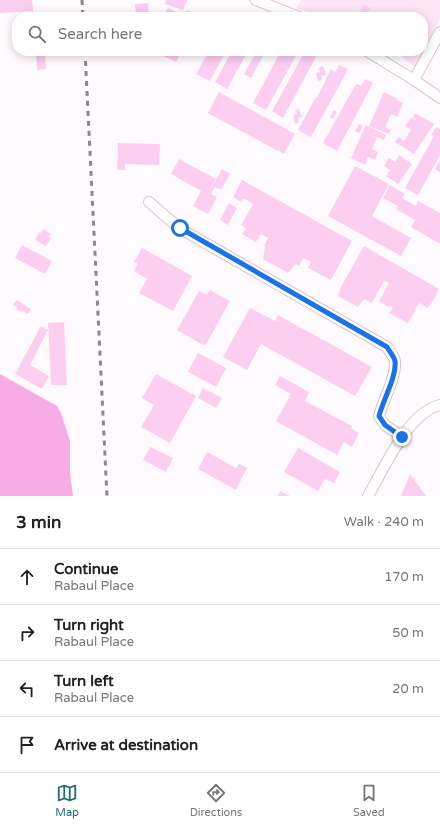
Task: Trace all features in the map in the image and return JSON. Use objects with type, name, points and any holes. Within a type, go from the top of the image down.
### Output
[{"type":"street","points":[[256,0],[288,12]]},
{"type":"street","points":[[281,9],[287,0]]},
{"type":"street","points":[[428,54],[440,32]]},
{"type":"street","points":[[375,56],[440,98]]},
{"type":"street","points":[[414,80],[427,56]]},
{"type":"street","points":[[149,202],[180,228],[387,347],[395,359],[394,375],[382,402],[379,416],[385,425],[402,437]]},
{"type":"street","points":[[368,496],[402,437],[415,420],[424,411],[440,405]]},
{"type":"shaded area","points":[[301,0],[440,0],[440,18],[428,42],[428,12],[310,12],[296,8]]},
{"type":"shaded area","points":[[401,56],[421,56],[415,67]]},
{"type":"shaded area","points":[[0,374],[57,406],[61,413],[70,441],[70,472],[73,496],[0,496]]},
{"type":"building","points":[[0,0],[32,0],[33,11],[0,13]]},
{"type":"building","points":[[166,0],[187,0],[183,10],[165,4]]},
{"type":"building","points":[[148,3],[149,12],[136,12],[135,4]]},
{"type":"building","points":[[364,4],[370,8],[367,12],[360,10]]},
{"type":"building","points":[[168,8],[176,12],[166,12]]},
{"type":"building","points":[[36,56],[45,56],[46,69],[37,70]]},
{"type":"building","points":[[164,56],[179,56],[176,62]]},
{"type":"building","points":[[206,56],[223,56],[210,81],[196,74]]},
{"type":"building","points":[[229,56],[245,56],[227,89],[215,82]]},
{"type":"building","points":[[254,56],[263,56],[251,78],[244,74]]},
{"type":"building","points":[[278,56],[296,56],[266,110],[253,103]]},
{"type":"building","points":[[302,56],[316,56],[283,118],[272,111]]},
{"type":"building","points":[[339,65],[348,69],[311,137],[298,130],[316,97],[317,98],[331,69],[335,72]]},
{"type":"building","points":[[323,66],[326,75],[321,76],[322,80],[318,81],[316,73],[320,72],[319,68]]},
{"type":"building","points":[[365,79],[373,83],[337,151],[323,143],[356,84],[361,86]]},
{"type":"building","points":[[219,92],[295,134],[284,154],[208,113]]},
{"type":"building","points":[[384,92],[403,103],[397,117],[391,114],[385,127],[391,130],[389,134],[369,126]]},
{"type":"building","points":[[299,109],[302,117],[298,118],[299,122],[295,124],[293,115],[297,114],[295,110]]},
{"type":"building","points":[[334,110],[337,112],[333,119],[330,117]]},
{"type":"building","points":[[415,113],[434,124],[414,154],[395,142],[399,137],[404,141],[411,130],[405,126],[411,118],[418,121],[413,118]]},
{"type":"building","points":[[359,124],[363,126],[359,133],[355,131]]},
{"type":"building","points":[[366,125],[386,135],[384,140],[377,137],[372,149],[378,152],[375,160],[368,157],[365,165],[351,158]]},
{"type":"building","points":[[436,127],[440,129],[440,155],[418,195],[405,188],[434,136],[431,135]]},
{"type":"building","points":[[118,143],[160,144],[159,165],[125,164],[125,170],[117,170]]},
{"type":"building","points":[[399,155],[412,164],[398,184],[386,176],[390,170],[384,166],[389,158],[395,162]]},
{"type":"building","points":[[179,159],[216,179],[205,200],[222,169],[230,174],[221,190],[215,187],[211,194],[217,197],[208,214],[193,206],[201,191],[171,174]]},
{"type":"building","points":[[440,161],[440,172],[435,169]]},
{"type":"building","points":[[355,166],[389,184],[372,216],[411,238],[401,256],[328,216]]},
{"type":"building","points":[[242,180],[352,241],[331,280],[308,268],[311,262],[303,258],[299,266],[296,264],[288,273],[263,259],[264,246],[268,238],[261,234],[256,242],[242,234],[246,228],[241,225],[253,204],[243,198],[241,202],[233,197]]},
{"type":"building","points":[[390,185],[405,194],[402,198],[416,206],[418,201],[440,213],[440,244],[411,227],[415,220],[396,209],[398,206],[383,198]]},
{"type":"building","points":[[229,203],[237,208],[228,225],[220,220]]},
{"type":"building","points":[[43,229],[51,234],[49,237],[51,238],[46,246],[35,240],[39,232],[41,233]]},
{"type":"building","points":[[22,245],[52,261],[45,274],[15,258]]},
{"type":"building","points":[[364,246],[439,289],[437,295],[428,308],[419,303],[408,323],[389,313],[393,308],[379,301],[389,283],[384,281],[372,303],[364,299],[358,307],[338,296],[341,287]]},
{"type":"building","points":[[142,248],[192,276],[173,311],[139,293],[147,279],[134,271],[138,264],[134,262]]},
{"type":"building","points":[[210,290],[230,301],[205,346],[177,330],[199,291],[207,295]]},
{"type":"building","points":[[17,300],[31,309],[28,314],[22,310],[21,312],[16,309],[17,307],[13,305]]},
{"type":"building","points":[[250,308],[275,321],[278,315],[372,367],[355,396],[261,344],[247,370],[223,357]]},
{"type":"building","points":[[64,322],[67,385],[51,385],[48,323]]},
{"type":"building","points":[[41,326],[48,330],[30,365],[49,376],[42,389],[15,374]]},
{"type":"building","points":[[198,353],[226,368],[216,387],[188,372]]},
{"type":"building","points":[[156,374],[196,396],[170,443],[141,427],[154,405],[142,398]]},
{"type":"building","points":[[280,376],[309,392],[305,401],[352,426],[351,428],[359,433],[352,447],[344,442],[337,455],[276,421],[291,394],[275,385]]},
{"type":"building","points":[[203,388],[222,398],[216,408],[198,398]]},
{"type":"building","points":[[150,447],[173,458],[166,472],[143,460]]},
{"type":"building","points":[[298,448],[340,472],[334,483],[325,479],[318,491],[284,472]]},
{"type":"building","points":[[207,452],[236,468],[239,464],[247,468],[236,490],[198,469]]},
{"type":"building","points":[[410,474],[426,496],[401,496]]},
{"type":"building","points":[[280,491],[290,496],[278,496]]},
{"type":"railway","points":[[82,0],[83,12]]},
{"type":"railway","points":[[85,56],[107,496]]},
{"type":"route","points":[[180,228],[387,347],[395,359],[394,375],[382,402],[379,416],[385,425],[402,437]]}]
